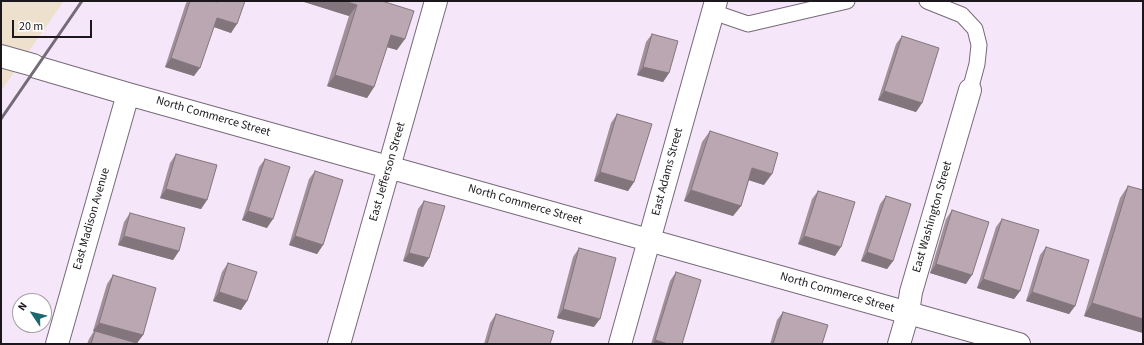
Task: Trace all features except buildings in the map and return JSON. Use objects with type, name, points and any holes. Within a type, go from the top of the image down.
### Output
[{"type":"street","name":"East Jefferson Street","points":[[339,344],[436,1]]},
{"type":"street","name":"East Adams Street","points":[[620,344],[714,7]]},
{"type":"street","name":"North Commerce Street","points":[[1,56],[128,94],[1019,344]]},
{"type":"street","name":"East Washington Street","points":[[899,344],[908,312],[911,292],[970,90]]},
{"type":"street","name":"East Madison Avenue","points":[[57,344],[128,94]]},
{"type":"lane","points":[[714,7],[748,24],[847,1]]},
{"type":"lane","points":[[927,1],[962,14],[975,29],[979,45],[978,64],[970,90]]},
{"type":"shaded area","points":[[1,1],[64,1],[1,91]]},
{"type":"railway","points":[[1,119],[82,1]]}]
